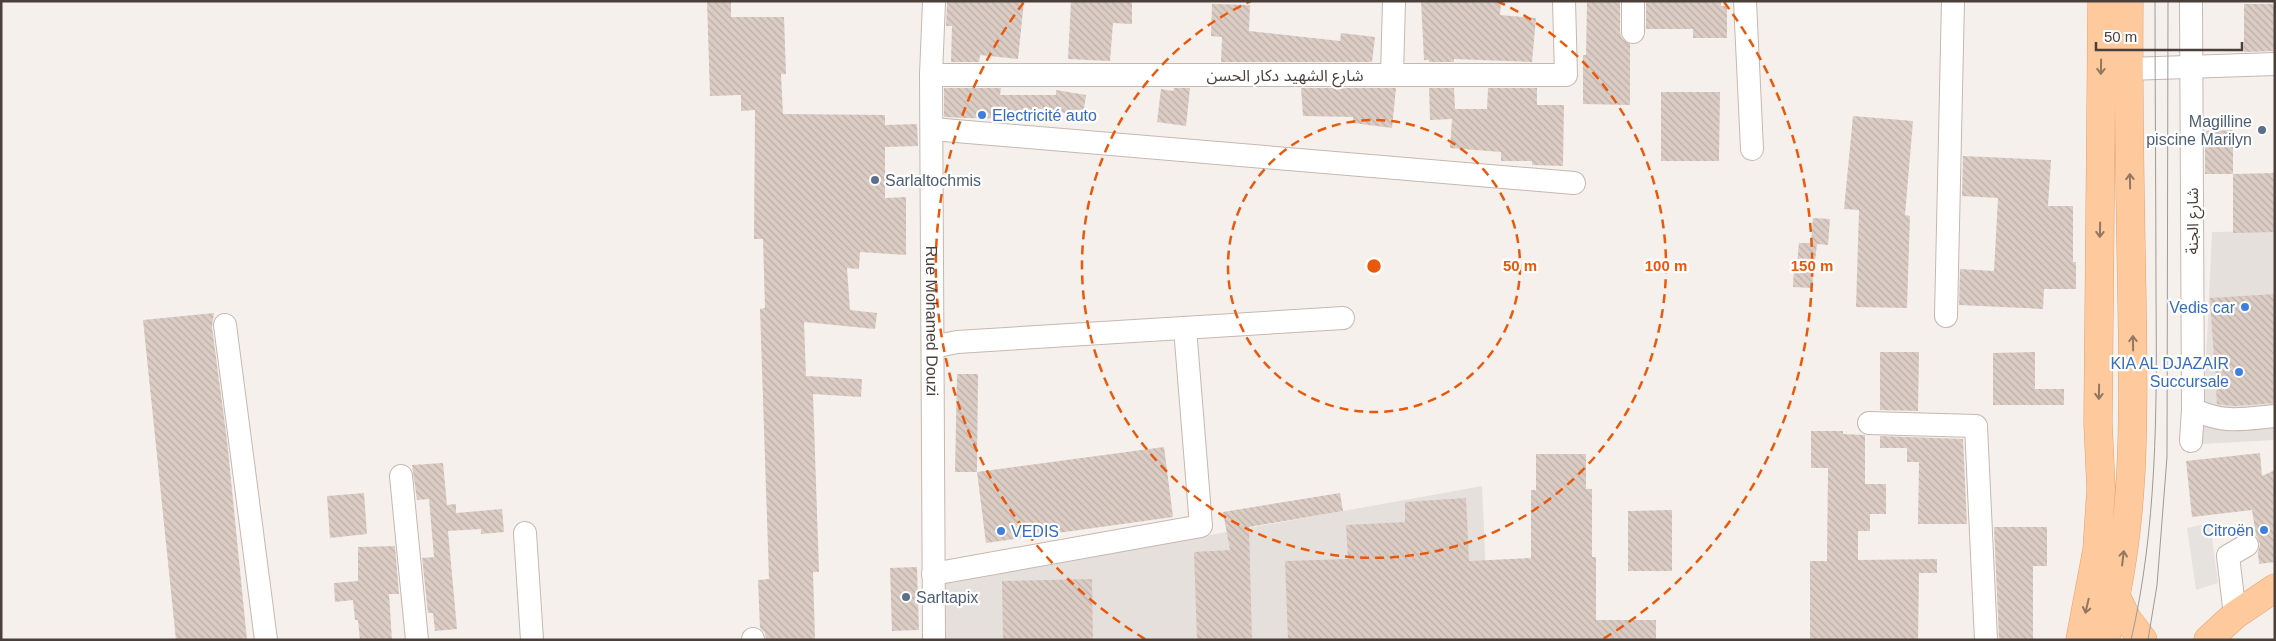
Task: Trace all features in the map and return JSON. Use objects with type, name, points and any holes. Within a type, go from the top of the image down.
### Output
[{"type":"main road","points":[[2080,640],[2097,550],[2101,489],[2098,414],[2102,1]]},
{"type":"main road","points":[[2105,640],[2117,598],[2124,556],[2129,488],[2133,381],[2128,1]]},
{"type":"main road","points":[[2208,640],[2239,620],[2275,588]]},
{"type":"main road","points":[[2117,598],[2127,619],[2143,640]]},
{"type":"street","name":"Rue Mohamed Douzi","points":[[934,1],[931,74],[934,640]]},
{"type":"street","points":[[1392,75],[1394,1]]},
{"type":"street","name":"شارع الشهيد دكار الحسن","points":[[931,74],[1566,75],[1564,1]]},
{"type":"street","points":[[1633,1],[1633,32]]},
{"type":"street","points":[[1745,1],[1752,149]]},
{"type":"street","points":[[1946,316],[1953,1]]},
{"type":"street","name":"شارع الجنة","points":[[2191,1],[2193,409],[2191,441]]},
{"type":"street","points":[[2128,69],[2275,64]]},
{"type":"street","points":[[932,129],[1574,183]]},
{"type":"street","points":[[933,347],[957,342],[1343,318]]},
{"type":"street","points":[[225,325],[266,640]]},
{"type":"street","points":[[933,574],[1200,526],[1185,328]]},
{"type":"street","points":[[2193,409],[2207,416],[2223,420],[2275,416]]},
{"type":"street","points":[[1869,423],[1976,426],[1986,640]]},
{"type":"street","points":[[401,476],[417,640]]},
{"type":"street","points":[[525,533],[532,640]]},
{"type":"street","points":[[2239,620],[2228,556],[2247,545]]},
{"type":"shaded area","points":[[2275,231],[2275,440],[2202,444],[2212,232]]},
{"type":"shaded area","points":[[1482,486],[1489,640],[946,640],[944,583]]},
{"type":"shaded area","points":[[2210,523],[2218,583],[2196,590],[2187,528]]},
{"type":"building","points":[[707,1],[731,1],[731,17],[784,17],[786,74],[781,74],[783,114],[885,115],[885,125],[917,124],[918,146],[885,147],[885,198],[906,197],[906,255],[860,252],[859,269],[847,268],[850,310],[877,313],[875,329],[804,322],[806,376],[862,379],[861,397],[813,394],[819,572],[813,572],[815,640],[766,640],[765,633],[760,628],[758,580],[769,579],[760,309],[765,308],[763,239],[754,239],[755,110],[741,111],[741,95],[710,96]]},
{"type":"building","points":[[947,1],[1024,1],[1018,59],[980,55],[979,62],[951,62],[952,26],[946,26]]},
{"type":"building","points":[[1071,1],[1132,1],[1132,24],[1113,23],[1110,61],[1068,59]]},
{"type":"building","points":[[1421,1],[1501,2],[1500,15],[1536,18],[1532,62],[1454,59],[1454,62],[1429,62],[1429,60],[1424,60]]},
{"type":"building","points":[[1587,1],[1620,1],[1620,32],[1622,39],[1630,44],[1630,105],[1583,104],[1583,55],[1586,55]]},
{"type":"building","points":[[1646,1],[1721,1],[1721,6],[1727,6],[1727,38],[1693,38],[1693,29],[1646,29]]},
{"type":"building","points":[[1212,4],[1250,5],[1249,31],[1340,41],[1341,33],[1375,37],[1372,62],[1221,62],[1222,37],[1211,36]]},
{"type":"building","points":[[2244,4],[2275,4],[2275,51],[2244,52]]},
{"type":"building","points":[[944,88],[1001,88],[1000,95],[1056,95],[1056,90],[1086,95],[1083,116],[1035,108],[1035,119],[964,118],[944,117]]},
{"type":"building","points":[[1174,88],[1190,88],[1186,126],[1157,122],[1161,89],[1173,91]]},
{"type":"building","points":[[1301,88],[1396,88],[1392,128],[1353,123],[1353,117],[1303,116]]},
{"type":"building","points":[[1429,88],[1454,88],[1455,109],[1487,109],[1488,88],[1537,88],[1537,105],[1564,105],[1563,166],[1532,165],[1532,161],[1501,161],[1501,152],[1450,148],[1452,119],[1430,120]]},
{"type":"building","points":[[1661,92],[1720,92],[1719,161],[1661,161]]},
{"type":"building","points":[[1853,116],[1913,121],[1905,215],[1910,216],[1907,308],[1856,307],[1859,210],[1844,209]]},
{"type":"building","points":[[2233,130],[2233,174],[2205,174],[2205,131]]},
{"type":"building","points":[[1963,156],[2051,160],[2048,206],[2073,206],[2073,262],[2076,262],[2076,289],[2044,289],[2043,309],[1959,305],[1960,269],[1994,271],[1998,198],[1962,196]]},
{"type":"building","points":[[2275,173],[2275,232],[2233,233],[2233,174]]},
{"type":"building","points":[[1813,218],[1830,219],[1828,245],[1817,244],[1812,288],[1793,287],[1794,265],[1797,265],[1799,243],[1811,243]]},
{"type":"building","points":[[2275,294],[2275,403],[2234,406],[2217,404],[2210,298]]},
{"type":"building","points":[[214,313],[212,327],[227,440],[247,640],[176,640],[143,320]]},
{"type":"building","points":[[1880,352],[1919,352],[1918,411],[1880,410]]},
{"type":"building","points":[[2035,352],[2035,389],[2064,389],[2064,405],[1993,405],[1993,353]]},
{"type":"building","points":[[957,374],[978,374],[977,472],[955,472]]},
{"type":"building","points":[[1811,431],[1843,431],[1843,434],[1865,435],[1865,484],[1886,484],[1886,514],[1870,514],[1870,531],[1858,531],[1858,560],[1937,559],[1937,573],[1919,573],[1918,640],[1810,640],[1810,561],[1827,561],[1828,468],[1811,468]]},
{"type":"building","points":[[1880,436],[1963,439],[1967,524],[1918,524],[1919,462],[1907,462],[1907,448],[1880,448]]},
{"type":"building","points":[[1164,447],[1173,517],[986,543],[977,472]]},
{"type":"building","points":[[2260,453],[2262,476],[2275,470],[2275,562],[2259,564],[2258,552],[2260,544],[2256,535],[2252,510],[2192,517],[2186,461]]},
{"type":"building","points":[[1536,454],[1586,454],[1586,489],[1592,489],[1592,557],[1596,557],[1596,620],[1656,620],[1656,640],[1288,640],[1285,561],[1348,559],[1346,525],[1405,522],[1405,502],[1466,498],[1469,561],[1531,558],[1531,490],[1536,490]]},
{"type":"building","points":[[443,463],[447,505],[456,504],[456,513],[502,509],[504,532],[481,534],[481,529],[448,531],[457,629],[435,631],[433,613],[428,613],[422,558],[434,557],[429,499],[417,500],[412,465]]},
{"type":"building","points":[[364,493],[367,534],[330,538],[327,496]]},
{"type":"building","points":[[1340,493],[1343,511],[1249,527],[1252,640],[1197,640],[1194,552],[1230,550],[1223,512]]},
{"type":"building","points":[[1672,510],[1672,571],[1628,571],[1628,511]]},
{"type":"building","points":[[1994,527],[2047,527],[2047,566],[2033,566],[2033,640],[1999,640]]},
{"type":"building","points":[[395,546],[399,594],[389,594],[392,640],[360,640],[353,600],[335,602],[334,583],[358,581],[358,547]]},
{"type":"building","points":[[917,567],[919,630],[892,631],[890,568]]},
{"type":"building","points":[[1092,579],[1093,640],[1003,640],[1002,581]]},
{"type":"tram line","points":[[2131,640],[2140,598],[2146,555],[2154,469],[2156,340],[2155,1]]},
{"type":"tram line","points":[[2148,640],[2157,585],[2167,457],[2168,1]]},
{"type":"place","name":"Electricité auto","points":[[982,115]]},
{"type":"place","name":"Magilline piscine Marilyn","points":[[2262,130]]},
{"type":"place","name":"Sarlaltochmis","points":[[875,180]]},
{"type":"place","name":"Vedis car","points":[[2245,307]]},
{"type":"place","name":"KIA AL DJAZAIR Succursale","points":[[2239,372]]},
{"type":"place","name":"Citroën","points":[[2264,530]]},
{"type":"place","name":"VEDIS","points":[[1001,531]]},
{"type":"place","name":"Sarltapix","points":[[906,597]]}]
